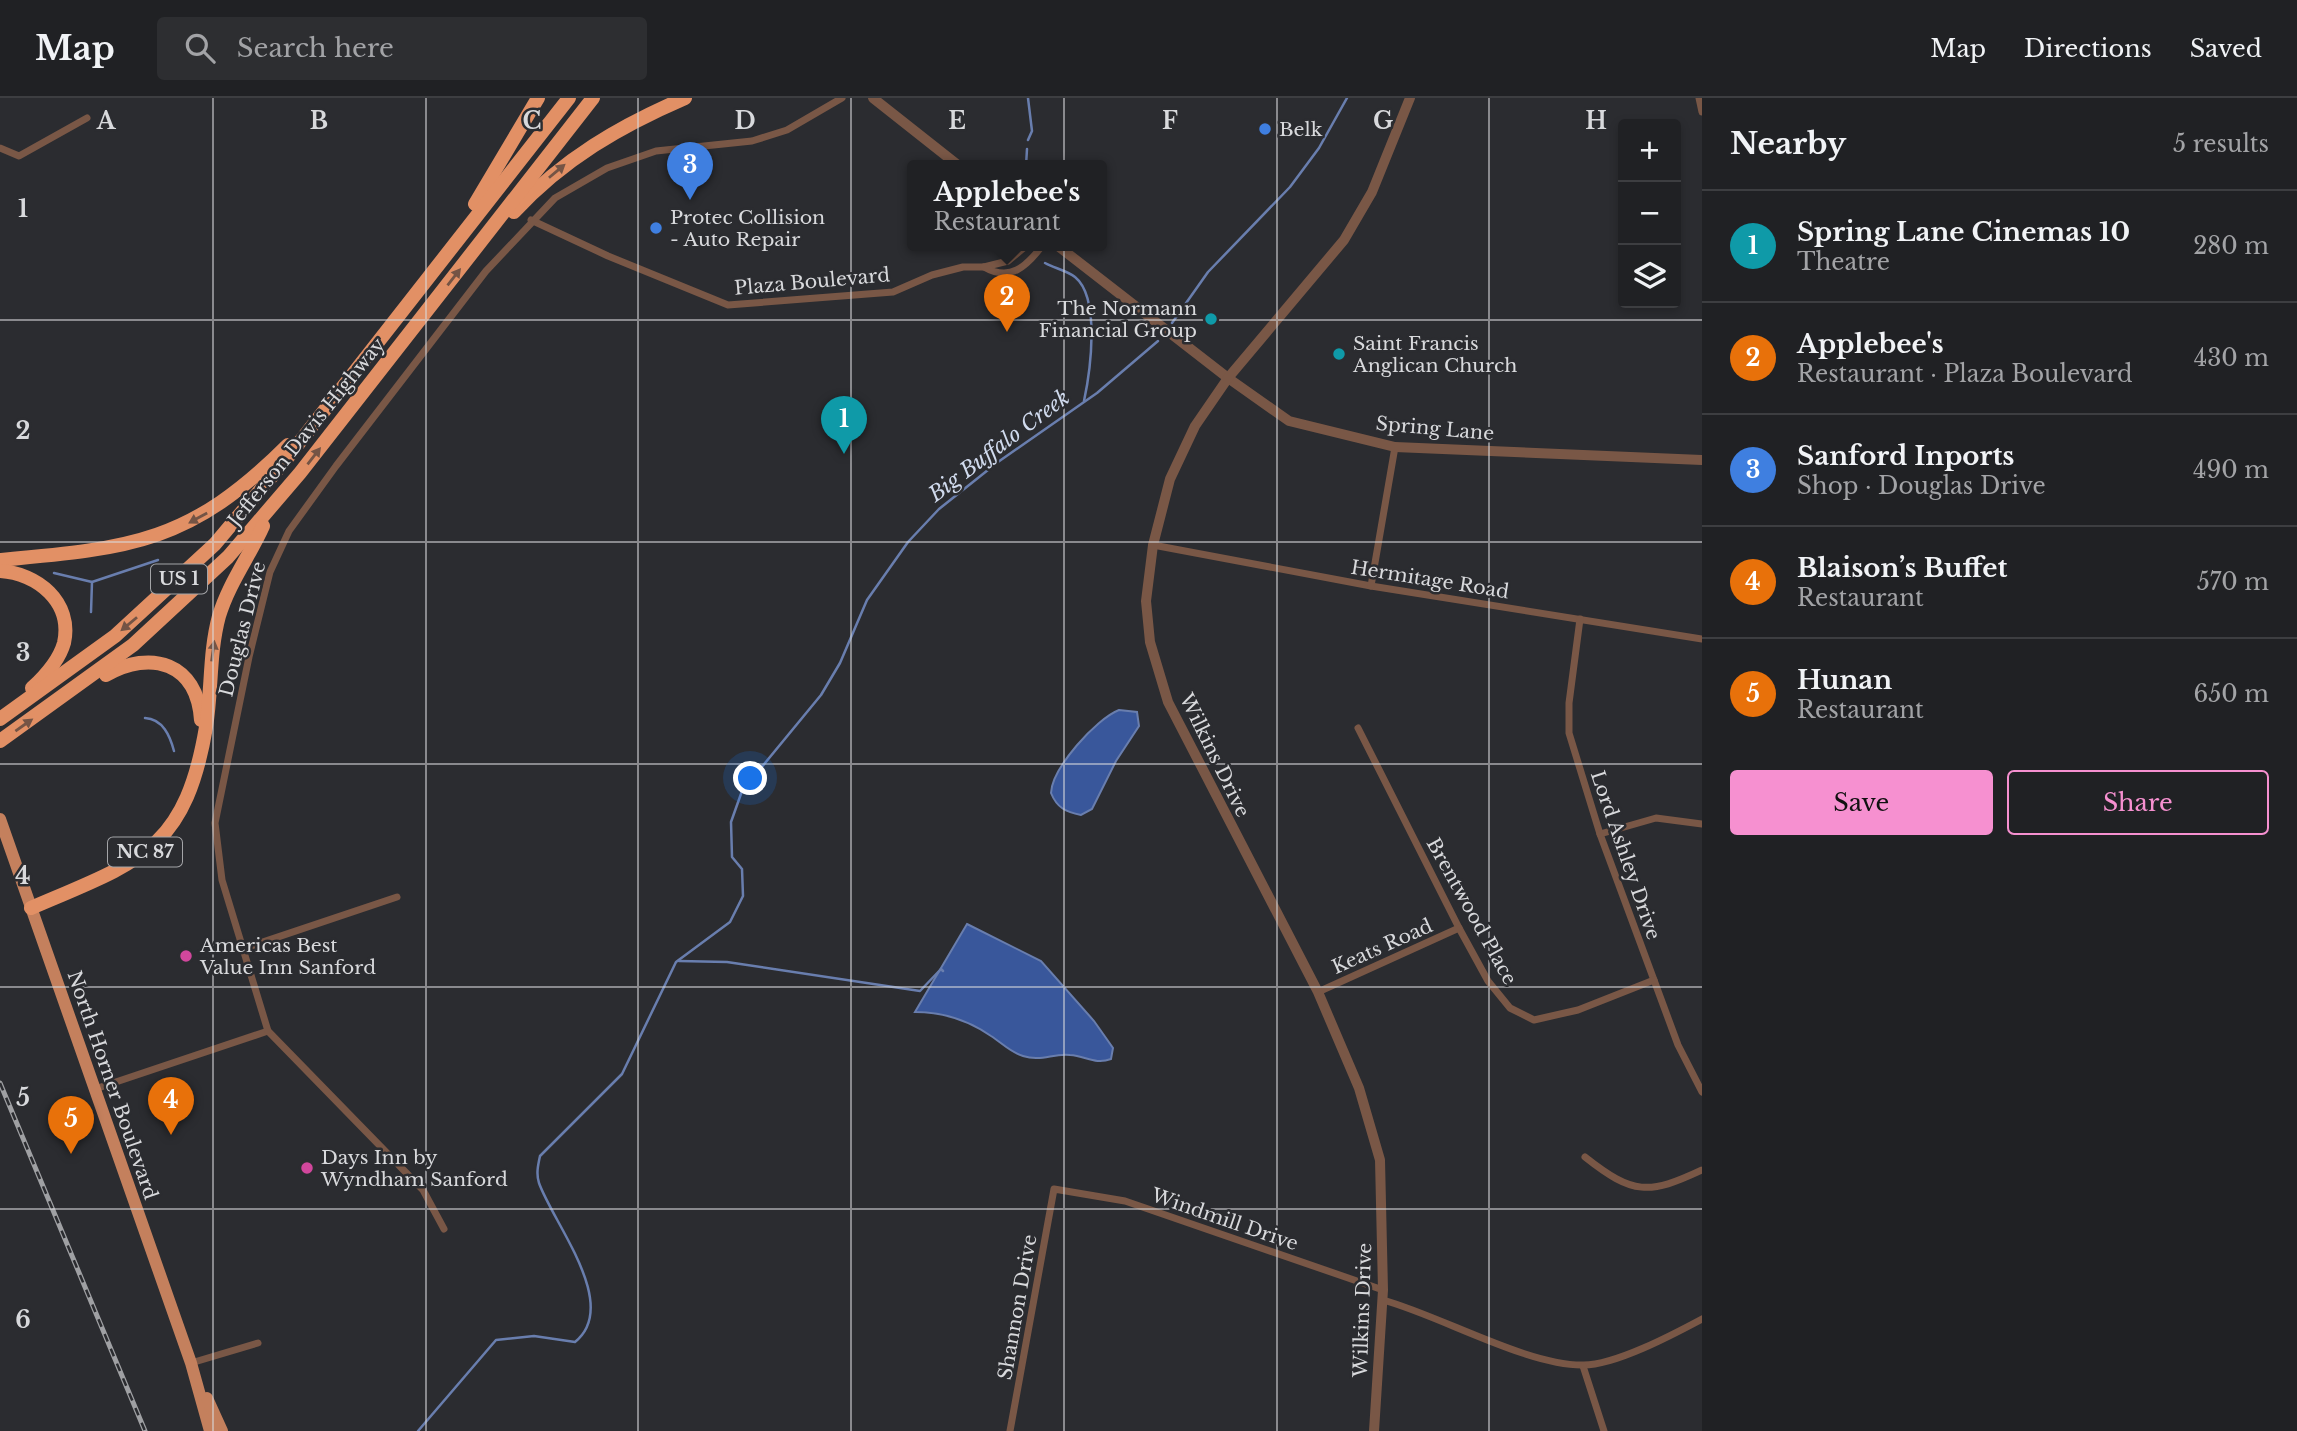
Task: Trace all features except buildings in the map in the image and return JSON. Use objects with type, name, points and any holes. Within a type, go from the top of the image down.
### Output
[{"type":"highway","points":[[442,259],[538,98]]},
{"type":"highway","name":"Jefferson Davis Highway","points":[[0,719],[107,642],[191,568],[243,513],[569,98]]},
{"type":"highway","name":"Jefferson Davis Highway","points":[[2,740],[133,645],[188,596],[271,509],[593,98]]},
{"type":"highway","points":[[488,232],[505,222],[561,167],[598,141],[638,118],[685,98]]},
{"type":"highway","points":[[0,560],[97,551],[162,535],[200,517],[233,495],[291,442],[309,431]]},
{"type":"highway","points":[[202,743],[219,618],[232,582],[271,509]]},
{"type":"highway","points":[[0,571],[30,578],[46,587],[58,603],[64,619],[64,643],[25,702]]},
{"type":"highway","name":"NC 87","points":[[31,908],[113,872],[157,842],[174,823],[187,800],[196,777],[202,743],[201,713],[193,691],[183,673],[169,665],[141,661],[125,664],[78,696],[45,710]]},
{"type":"main road","name":"North Horner Boulevard","points":[[0,819],[191,1363],[210,1431]]},
{"type":"main road","name":"North Horner Boulevard","points":[[191,1363],[222,1431]]},
{"type":"street","name":"Douglas Drive","points":[[444,1229],[423,1191],[268,1031],[222,880],[215,823],[248,657],[270,572],[289,531],[329,476],[486,271],[531,220],[555,198],[607,168],[656,151],[752,141],[775,134],[812,118],[842,98]]},
{"type":"street","points":[[873,98],[950,160]]},
{"type":"street","name":"Wilkins Drive","points":[[1374,1431],[1383,1295],[1380,1160],[1359,1088],[1318,992],[1168,702],[1150,642],[1146,601],[1153,545],[1170,479],[1195,426],[1228,378],[1344,240],[1371,192],[1410,98]]},
{"type":"street","points":[[1699,98],[1702,112]]},
{"type":"street","points":[[0,148],[19,156],[87,118]]},
{"type":"street","name":"Plaza Boulevard","points":[[531,220],[608,256],[728,305],[893,292],[932,275],[963,267],[984,267],[1009,261],[1020,251]]},
{"type":"street","name":"Plaza Boulevard","points":[[984,267],[995,273],[1016,272],[1027,265],[1038,251]]},
{"type":"street","name":"Spring Lane","points":[[1064,251],[1228,378],[1289,421],[1395,447],[1702,460]]},
{"type":"street","points":[[1371,586],[1395,447]]},
{"type":"street","name":"Hermitage Road","points":[[1153,545],[1371,586],[1702,639]]},
{"type":"street","name":"Lord Ashley Drive","points":[[1580,619],[1569,703],[1569,733],[1600,834],[1678,1045],[1702,1092]]},
{"type":"street","name":"Brentwood Place","points":[[1358,728],[1459,928],[1488,981],[1510,1008],[1534,1020],[1578,1010],[1654,980]]},
{"type":"street","points":[[1600,834],[1656,818],[1702,824]]},
{"type":"street","points":[[242,949],[397,897]]},
{"type":"street","name":"Keats Road","points":[[1318,992],[1459,928]]},
{"type":"street","points":[[95,1089],[268,1031]]},
{"type":"street","points":[[1585,1157],[1603,1171],[1637,1187],[1664,1188],[1702,1170]]},
{"type":"street","name":"Windmill Drive","points":[[1054,1189],[1125,1201],[1383,1295],[1542,1358],[1583,1366],[1625,1354],[1702,1319]]},
{"type":"street","name":"Shannon Drive","points":[[1010,1431],[1054,1189]]},
{"type":"street","points":[[191,1363],[258,1343]]},
{"type":"street","points":[[1583,1366],[1604,1431]]},
{"type":"water","points":[[1119,710],[1137,712],[1139,726],[1116,761],[1092,809],[1081,815],[1066,811],[1059,806],[1051,793],[1059,771],[1077,745],[1099,723]]},
{"type":"water","points":[[967,924],[1041,961],[1094,1021],[1113,1048],[1111,1059],[1095,1061],[1064,1055],[1029,1058],[1014,1052],[964,1021],[945,1015],[915,1012]]},
{"type":"waterway","points":[[1028,98],[1032,131],[1028,140]]},
{"type":"waterway","name":"Big Buffalo Creek","points":[[1172,323],[1208,272],[1290,187],[1319,148],[1347,98]]},
{"type":"waterway","points":[[1026,160],[1027,149]]},
{"type":"waterway","points":[[1045,263],[1075,277],[1083,287],[1088,301],[1092,336],[1084,401]]},
{"type":"waterway","name":"Big Buffalo Creek","points":[[418,1431],[496,1340],[534,1336],[575,1342],[587,1326],[591,1307],[588,1286],[580,1264],[539,1183],[537,1173],[540,1156],[622,1074],[676,962],[730,922],[743,896],[742,869],[732,857],[731,822],[742,791],[821,695],[840,663],[867,600],[908,542],[939,509],[998,462],[1097,393],[1158,341]]},
{"type":"waterway","points":[[54,573],[92,582],[158,560]]},
{"type":"waterway","points":[[91,612],[92,582]]},
{"type":"waterway","points":[[145,718],[161,725],[168,734],[174,751]]},
{"type":"waterway","points":[[679,961],[727,962],[920,991],[941,969],[943,971]]},
{"type":"railway","points":[[0,1083],[145,1431]]},
{"type":"place","name":"Belk","points":[[1265,129]]},
{"type":"place","name":"Sanford Inports","points":[[690,200]]},
{"type":"place","name":"Protec Collision - Auto Repair","points":[[656,228]]},
{"type":"place","name":"The Normann Financial Group","points":[[1211,319]]},
{"type":"place","name":"Applebee's","points":[[1007,332]]},
{"type":"place","name":"Saint Francis Anglican Church","points":[[1339,354]]},
{"type":"place","name":"Spring Lane Cinemas 10","points":[[844,454]]},
{"type":"place","name":"Americas Best Value Inn Sanford","points":[[186,956]]},
{"type":"place","name":"Blaison’s Buffet","points":[[171,1135]]},
{"type":"place","name":"Hunan","points":[[71,1154]]},
{"type":"place","name":"Days Inn by Wyndham Sanford","points":[[307,1168]]}]
